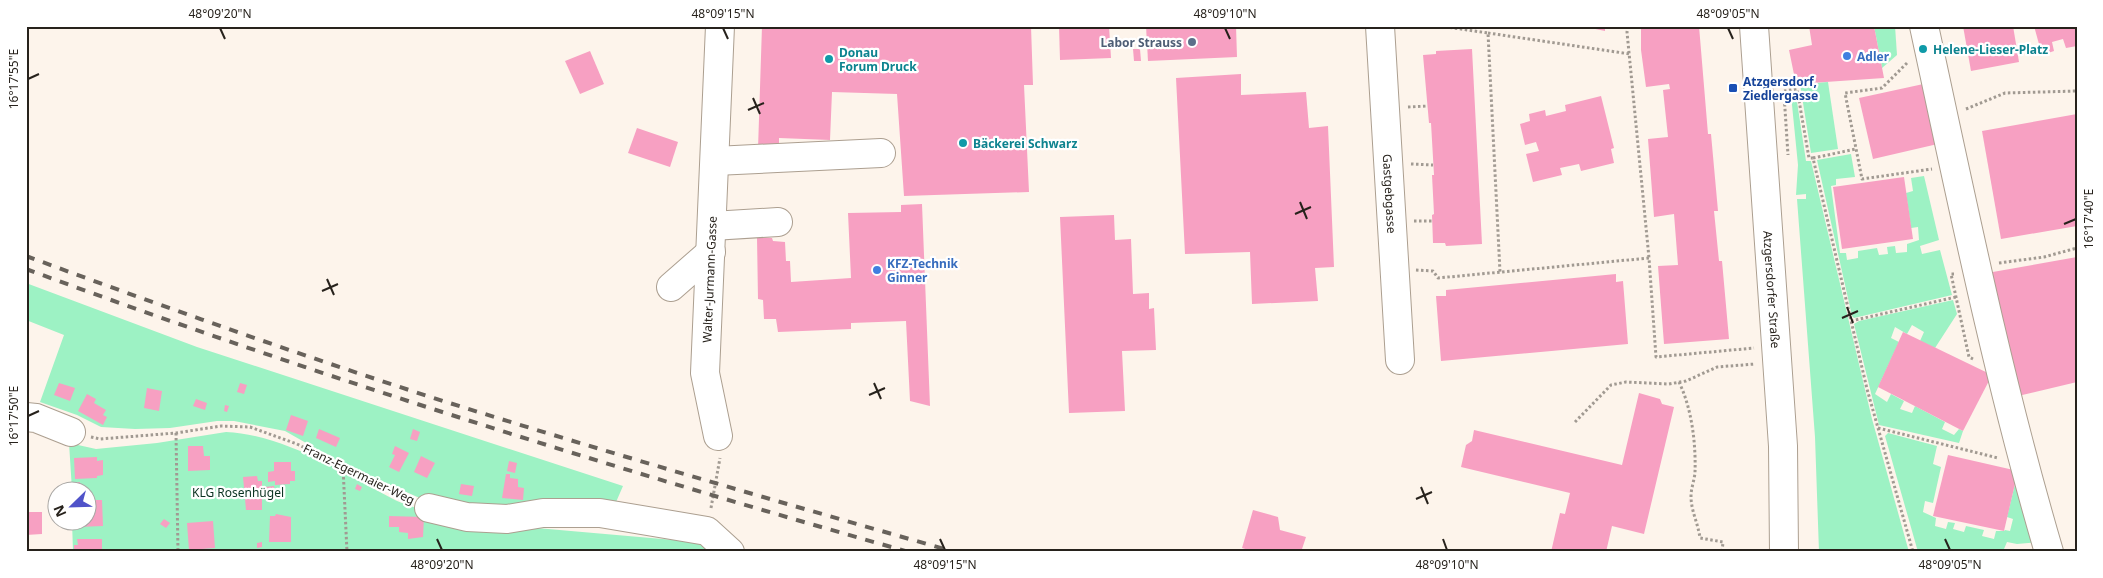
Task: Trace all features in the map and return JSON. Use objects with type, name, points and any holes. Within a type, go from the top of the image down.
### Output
[{"type":"street","name":"Walter-Jurmann-Gasse","points":[[718,436],[705,373],[720,26]]},
{"type":"street","name":"Gastgebgasse","points":[[1380,26],[1400,360]]},
{"type":"street","name":"Atzgersdorfer Straße","points":[[1754,26],[1783,446],[1784,552]]},
{"type":"street","points":[[1926,35],[1975,266],[2024,464],[2049,552]]},
{"type":"street","points":[[715,161],[881,153]]},
{"type":"street","points":[[671,287],[712,239],[778,222]]},
{"type":"street","points":[[26,417],[36,418],[71,432]]},
{"type":"street","name":"Franz-Egermaier-Weg","points":[[429,508],[467,517],[507,519],[543,513],[600,513],[707,531]]},
{"type":"street","points":[[707,531],[730,552]]},
{"type":"path","points":[[1440,26],[1630,54]]},
{"type":"path","points":[[1628,26],[1656,357],[1760,347]]},
{"type":"path","points":[[1488,33],[1500,272]]},
{"type":"path","points":[[1926,35],[1882,88],[1845,93],[1862,179],[1954,167]]},
{"type":"path","points":[[1784,91],[1797,89],[1809,158],[1856,149]]},
{"type":"path","points":[[1943,114],[1974,107],[2005,93],[2077,90]]},
{"type":"path","points":[[1408,107],[1428,106]]},
{"type":"path","points":[[1813,158],[1878,428],[1913,552]]},
{"type":"path","points":[[1410,164],[1433,165]]},
{"type":"path","points":[[1975,266],[2044,257],[2077,248]]},
{"type":"path","points":[[1395,269],[1433,271],[1438,278],[1649,258]]},
{"type":"path","points":[[1851,321],[1956,297]]},
{"type":"path","points":[[1575,422],[1611,384],[1626,382],[1669,384],[1717,367],[1761,364]]},
{"type":"path","points":[[1679,382],[1688,407],[1696,454],[1695,477],[1691,495],[1693,513],[1700,538],[1723,542],[1722,552]]},
{"type":"path","name":"Franz-Egermaier-Weg","points":[[71,432],[100,439],[176,433],[221,426],[250,427],[297,444],[344,467],[380,488],[429,508]]},
{"type":"path","points":[[1878,428],[2024,464]]},
{"type":"path","points":[[176,433],[178,552]]},
{"type":"path","points":[[707,531],[720,463],[718,436]]},
{"type":"path","points":[[344,467],[347,552]]},
{"type":"green space","points":[[1874,26],[1895,26],[1897,55],[1882,68]]},
{"type":"green space","points":[[1828,82],[1838,149],[1811,153],[1800,84]]},
{"type":"green space","points":[[1791,95],[1796,95],[1806,161],[1811,161],[1872,419],[1909,552],[1819,552],[1815,437],[1797,199],[1806,199],[1806,194],[1796,195],[1798,165]]},
{"type":"green space","points":[[1851,154],[1855,177],[1836,179],[1836,185],[1831,186],[1840,253],[1846,253],[1847,260],[1858,258],[1858,251],[1877,248],[1879,255],[1888,254],[1887,247],[1895,246],[1896,253],[1907,252],[1907,244],[1919,240],[1918,227],[1911,228],[1906,193],[1913,191],[1911,178],[1924,176],[1939,240],[1920,246],[1922,254],[1940,250],[1952,295],[1854,318],[1852,316],[1817,160]]},
{"type":"green space","points":[[26,283],[197,347],[623,486],[613,509],[440,507],[343,464],[285,431],[234,421],[217,421],[170,428],[135,429],[101,427],[77,415],[40,402],[64,335],[26,320]]},
{"type":"green space","points":[[1953,300],[1957,314],[1935,348],[1920,341],[1924,332],[1912,325],[1907,334],[1895,327],[1891,338],[1899,342],[1875,394],[1887,402],[1891,394],[1904,401],[1900,409],[1912,413],[1915,406],[1945,422],[1942,429],[1954,435],[1959,429],[1963,431],[1959,443],[1879,425],[1854,324],[1859,321]]},
{"type":"green space","name":"KLG Rosenhügel","points":[[226,432],[248,435],[270,440],[313,457],[395,500],[425,512],[432,519],[708,543],[715,552],[73,552],[72,530],[98,530],[98,480],[71,480],[69,443],[96,449],[157,443]]},
{"type":"green space","points":[[1888,433],[1937,446],[1933,464],[1941,467],[1933,503],[1925,501],[1923,512],[1936,518],[1935,526],[1946,529],[1948,522],[1955,523],[1953,529],[1964,532],[1966,526],[1984,530],[1982,536],[1994,539],[1996,531],[2010,531],[2013,519],[2007,517],[2015,484],[2025,484],[2039,542],[2017,544],[2007,542],[2004,549],[2008,552],[1918,552],[1885,436]]},
{"type":"building","name":"Bäckerei Schwarz","points":[[762,26],[1031,26],[1033,85],[1024,85],[1029,192],[904,196],[897,94],[832,92],[830,140],[779,138],[779,150],[758,149]]},
{"type":"building","points":[[1059,26],[1109,26],[1111,58],[1060,60]]},
{"type":"building","name":"Labor Strauss","points":[[1146,26],[1236,26],[1237,57],[1148,61]]},
{"type":"building","points":[[1581,26],[1605,26],[1605,31]]},
{"type":"building","points":[[1641,26],[1699,26],[1708,134],[1711,134],[1718,211],[1714,211],[1719,261],[1722,261],[1729,339],[1664,344],[1658,266],[1678,265],[1674,214],[1654,217],[1648,139],[1668,137],[1663,90],[1670,89],[1669,84],[1646,87],[1641,50]]},
{"type":"building","name":"Adler","points":[[1809,26],[1874,26],[1884,78],[1796,84],[1789,50],[1812,45]]},
{"type":"building","points":[[1963,26],[2013,26],[2019,62],[1971,71]]},
{"type":"building","points":[[2034,26],[2077,26],[2077,36],[2075,36],[2077,46],[2066,48],[2063,39],[2052,42],[2054,51],[2042,55]]},
{"type":"building","points":[[1133,49],[1140,49],[1141,61],[1134,61]]},
{"type":"building","points":[[1472,49],[1482,244],[1446,246],[1445,243],[1433,243],[1432,175],[1434,175],[1431,123],[1429,123],[1423,55],[1436,54],[1436,51]]},
{"type":"building","points":[[590,51],[604,84],[580,94],[565,61]]},
{"type":"building","points":[[1241,74],[1241,95],[1306,92],[1309,128],[1328,126],[1334,267],[1315,268],[1318,301],[1252,304],[1250,252],[1185,254],[1176,78]]},
{"type":"building","points":[[1928,83],[1942,143],[1873,159],[1859,98]]},
{"type":"building","points":[[1601,96],[1614,148],[1611,149],[1614,163],[1581,171],[1579,164],[1560,168],[1562,175],[1533,182],[1526,154],[1539,151],[1536,142],[1525,145],[1520,124],[1530,121],[1529,114],[1545,110],[1546,116],[1566,111],[1565,105]]},
{"type":"building","points":[[2077,114],[2077,226],[2001,239],[1982,131]]},
{"type":"building","points":[[637,128],[678,142],[670,167],[628,153]]},
{"type":"building","points":[[1904,177],[1913,239],[1842,249],[1833,187]]},
{"type":"building","name":"KFZ-Technik Ginner","points":[[922,204],[930,406],[910,401],[906,321],[851,323],[851,329],[778,332],[776,319],[764,319],[763,300],[758,299],[757,237],[772,238],[773,241],[785,242],[786,261],[790,261],[791,282],[851,278],[848,213],[901,212],[901,205]]},
{"type":"building","points":[[1114,215],[1115,240],[1131,239],[1133,294],[1149,293],[1149,309],[1154,308],[1156,350],[1122,351],[1125,411],[1069,413],[1060,217]]},
{"type":"building","points":[[2077,257],[2077,382],[2018,396],[1987,273]]},
{"type":"building","points":[[1616,274],[1616,282],[1623,281],[1628,344],[1441,361],[1436,296],[1446,296],[1446,290]]},
{"type":"building","points":[[1903,332],[1992,375],[1963,431],[1878,387]]},
{"type":"building","points":[[59,383],[75,388],[70,401],[54,395]]},
{"type":"building","points":[[240,383],[247,385],[244,394],[237,392]]},
{"type":"building","points":[[147,388],[162,391],[159,411],[144,408]]},
{"type":"building","points":[[1639,393],[1660,399],[1662,404],[1674,407],[1644,534],[1612,526],[1606,552],[1551,552],[1560,513],[1565,514],[1570,493],[1461,467],[1466,445],[1472,441],[1474,430],[1622,465]]},
{"type":"building","points":[[87,394],[96,399],[94,403],[106,410],[103,415],[107,417],[103,425],[78,411]]},
{"type":"building","points":[[196,399],[207,403],[205,410],[193,406]]},
{"type":"building","points":[[225,405],[229,406],[227,412],[224,411]]},
{"type":"building","points":[[291,415],[308,421],[303,436],[286,430]]},
{"type":"building","points":[[319,429],[340,438],[336,447],[316,438]]},
{"type":"building","points":[[413,429],[420,432],[417,441],[410,439]]},
{"type":"building","points":[[188,446],[203,446],[204,456],[210,456],[210,470],[188,471]]},
{"type":"building","points":[[395,446],[409,453],[399,472],[389,467],[395,455],[392,454]]},
{"type":"building","points":[[1948,455],[2018,471],[2004,531],[1933,516]]},
{"type":"building","points":[[421,456],[435,463],[427,478],[414,472]]},
{"type":"building","points":[[97,457],[97,461],[103,460],[103,475],[97,476],[97,478],[75,479],[74,458]]},
{"type":"building","points":[[509,461],[517,463],[515,473],[507,471]]},
{"type":"building","points":[[274,462],[291,462],[291,471],[295,471],[295,481],[290,481],[290,484],[275,485],[275,481],[268,482],[268,472],[274,471]]},
{"type":"building","points":[[506,474],[510,474],[510,478],[518,479],[518,487],[524,488],[523,500],[502,498]]},
{"type":"building","points":[[257,476],[258,481],[262,481],[262,510],[246,510],[243,477]]},
{"type":"building","points":[[357,484],[362,487],[360,491],[355,489]]},
{"type":"building","points":[[461,484],[474,486],[472,496],[459,494]]},
{"type":"building","points":[[274,486],[275,496],[264,497],[264,487]]},
{"type":"building","points":[[98,500],[102,500],[103,526],[98,526]]},
{"type":"building","points":[[1253,510],[1278,517],[1280,530],[1306,537],[1301,552],[1255,552],[1242,548]]},
{"type":"building","points":[[26,512],[42,512],[42,534],[26,535]]},
{"type":"building","points":[[276,514],[291,517],[291,542],[269,542],[270,516],[275,516]]},
{"type":"building","points":[[389,516],[424,517],[423,537],[408,539],[408,533],[399,532],[399,527],[389,527]]},
{"type":"building","points":[[164,519],[170,523],[166,528],[160,524]]},
{"type":"building","points":[[213,521],[215,548],[189,550],[187,523]]},
{"type":"building","points":[[77,539],[102,539],[102,552],[74,552],[74,545],[78,545]]},
{"type":"building","points":[[262,542],[262,547],[257,548],[257,543]]},
{"type":"railway","points":[[26,256],[234,331],[443,401],[762,497],[955,552]]},
{"type":"railway","points":[[26,269],[244,347],[464,419],[575,454],[909,552]]},
{"type":"place","name":"Labor Strauss","points":[[1192,42]]},
{"type":"place","name":"Helene-Lieser-Platz","points":[[1923,49]]},
{"type":"place","name":"Adler","points":[[1847,56]]},
{"type":"place","name":"Donau Forum Druck","points":[[829,59]]},
{"type":"place","name":"Atzgersdorf, Ziedlergasse","points":[[1733,88]]},
{"type":"place","name":"Bäckerei Schwarz","points":[[963,143]]},
{"type":"place","name":"KFZ-Technik Ginner","points":[[877,270]]}]
